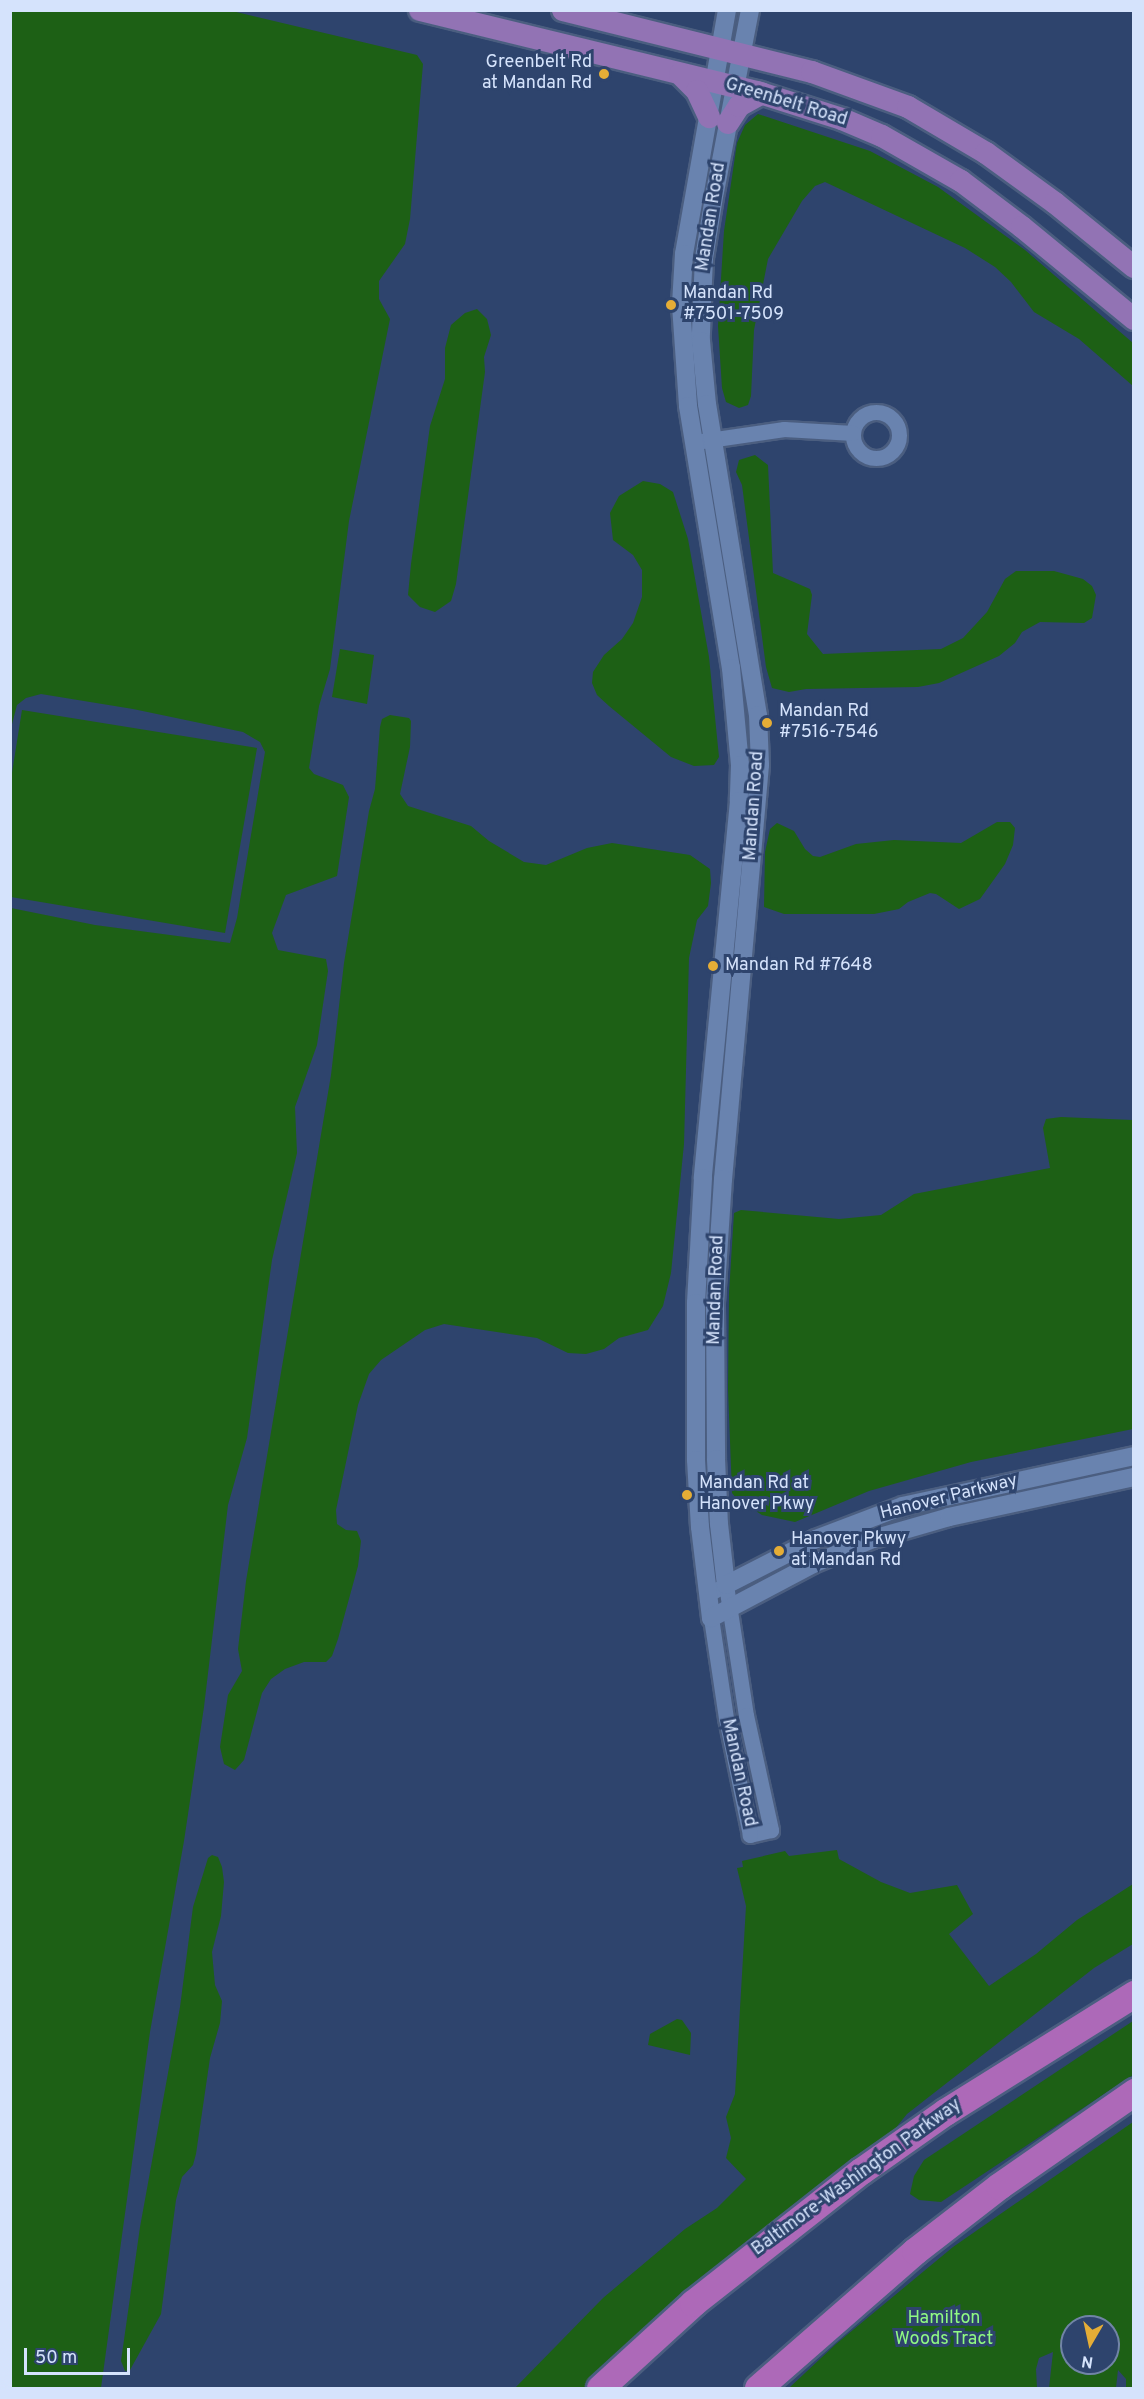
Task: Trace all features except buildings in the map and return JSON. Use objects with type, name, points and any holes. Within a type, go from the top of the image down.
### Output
[{"type":"highway","name":"Baltimore-Washington Parkway","points":[[600,2388],[693,2303],[861,2171],[955,2105],[1134,1994]]},
{"type":"highway","points":[[758,2388],[915,2251],[999,2186],[1134,2092]]},
{"type":"main road","name":"Greenbelt Road","points":[[420,10],[762,93],[808,106],[862,128],[962,181],[1022,226],[1134,319]]},
{"type":"main road","name":"Greenbelt Road","points":[[563,10],[742,53],[841,81],[908,107],[966,139],[1055,203],[1134,267]]},
{"type":"main road","points":[[680,74],[697,91],[719,120],[762,93]]},
{"type":"street","name":"Mandan Road","points":[[726,84],[720,48],[727,10]]},
{"type":"street","name":"Mandan Road","points":[[719,120],[712,203],[702,280],[703,365],[758,715],[760,765],[723,1179],[715,1304],[716,1470],[719,1524],[729,1608],[757,1772],[771,1830],[750,1835],[726,1718],[711,1618],[696,1460],[696,1304],[703,1178],[728,892],[739,801],[740,765],[731,668],[693,443],[683,364],[682,278],[726,84],[742,53],[750,10]]},
{"type":"street","points":[[693,443],[784,429],[853,433]]},
{"type":"street","name":"Hanover Parkway","points":[[708,1594],[816,1539],[903,1506],[1134,1455]]},
{"type":"street","name":"Hanover Parkway","points":[[711,1618],[834,1555],[908,1527],[1134,1478]]},
{"type":"green space","points":[[11,10],[232,11],[417,55],[423,64],[410,219],[405,244],[379,281],[379,299],[390,319],[349,521],[330,669],[319,706],[309,768],[314,774],[343,785],[349,797],[337,876],[286,895],[272,933],[278,950],[326,959],[328,971],[317,1045],[295,1107],[297,1153],[272,1260],[247,1438],[228,1505],[204,1707],[184,1841],[150,2032],[101,2388],[11,2388],[11,908],[95,925],[230,943],[237,918],[265,752],[260,742],[243,732],[133,709],[41,694],[26,698],[17,705],[11,728]]},
{"type":"green space","points":[[758,114],[870,151],[938,187],[1025,250],[1133,343],[1133,386],[1079,339],[1034,312],[1011,282],[995,267],[965,248],[825,182],[815,186],[802,201],[768,259],[754,330],[751,396],[748,405],[739,408],[726,402],[722,388],[718,326],[724,231],[737,143],[745,125]]},
{"type":"green space","points":[[477,309],[487,319],[491,335],[484,357],[485,372],[456,584],[451,601],[435,612],[420,607],[408,595],[430,426],[445,379],[445,348],[451,325],[465,313]]},
{"type":"green space","points":[[755,455],[768,465],[773,573],[810,589],[812,595],[807,634],[823,654],[941,649],[963,638],[987,612],[1005,579],[1016,571],[1054,571],[1083,579],[1092,586],[1096,595],[1092,618],[1084,623],[1040,622],[1022,632],[1015,643],[999,656],[939,683],[918,687],[806,689],[789,692],[772,688],[766,667],[742,485],[736,472],[739,460]]},
{"type":"green space","points":[[643,481],[660,484],[673,492],[688,539],[709,657],[719,757],[714,765],[694,766],[671,757],[597,695],[592,683],[593,672],[604,655],[622,639],[633,623],[642,597],[642,570],[633,555],[613,540],[610,513],[619,496]]},
{"type":"green space","points":[[340,649],[374,655],[367,704],[332,697]]},
{"type":"green space","points":[[22,710],[257,748],[225,933],[11,897],[11,779]]},
{"type":"green space","points":[[390,715],[409,718],[411,721],[410,747],[400,794],[408,806],[471,826],[489,841],[524,862],[546,865],[587,848],[612,843],[690,855],[710,869],[708,906],[697,920],[689,958],[684,1144],[671,1273],[663,1306],[648,1330],[619,1338],[604,1349],[586,1354],[568,1353],[537,1338],[444,1324],[425,1330],[381,1360],[369,1374],[358,1405],[336,1510],[337,1524],[346,1530],[357,1531],[361,1541],[358,1566],[332,1656],[326,1662],[304,1662],[285,1669],[271,1679],[262,1693],[244,1760],[235,1770],[224,1764],[220,1747],[228,1695],[242,1671],[238,1649],[246,1581],[331,1075],[344,963],[369,811],[375,789],[380,727],[382,719]]},
{"type":"green space","points":[[997,822],[1010,822],[1015,828],[1013,845],[1005,864],[980,899],[959,909],[936,894],[930,893],[908,902],[899,909],[874,914],[784,914],[764,907],[765,852],[770,829],[777,823],[794,831],[805,849],[813,856],[820,857],[856,844],[894,840],[961,843]]},
{"type":"green space","points":[[1061,1117],[1133,1120],[1133,1429],[971,1462],[869,1491],[795,1522],[762,1515],[736,1498],[732,1493],[728,1389],[729,1293],[734,1213],[741,1210],[839,1219],[881,1215],[914,1194],[1050,1168],[1043,1128],[1046,1119]]},
{"type":"green space","points":[[837,1850],[839,1859],[881,1882],[910,1893],[957,1885],[973,1914],[949,1934],[989,1986],[1036,1954],[1077,1920],[1133,1884],[1133,1944],[1094,1968],[907,2114],[861,2171],[600,2388],[515,2388],[603,2298],[685,2229],[717,2208],[746,2179],[726,2158],[731,2138],[726,2117],[735,2094],[746,1906],[737,1868],[743,1867],[742,1861],[785,1851],[789,1856]]},
{"type":"green space","points":[[212,1855],[218,1857],[224,1882],[221,1916],[212,1952],[215,1985],[222,2001],[220,2023],[210,2058],[196,2154],[193,2165],[182,2177],[176,2200],[161,2314],[130,2370],[125,2371],[121,2361],[140,2227],[180,2007],[193,1907],[208,1858]]},
{"type":"green space","points":[[677,2019],[682,2020],[691,2033],[690,2055],[648,2045],[650,2034]]},
{"type":"green space","points":[[1133,2021],[1133,2075],[941,2202],[919,2200],[910,2194],[914,2176],[924,2160]]},
{"type":"green space","name":"Hamilton Woods Tract","points":[[1133,2122],[1133,2388],[1126,2388],[1126,2379],[1120,2372],[1120,2315],[1060,2315],[1060,2375],[1117,2375],[1116,2388],[1049,2388],[1053,2352],[1039,2358],[1036,2369],[1037,2388],[789,2388],[836,2344],[953,2247]]},
{"type":"place","name":"Greenbelt Rd at Mandan Rd","points":[[604,74]]},
{"type":"place","name":"Mandan Rd #7501-7509","points":[[671,305]]},
{"type":"place","name":"Mandan Rd #7516-7546","points":[[767,723]]},
{"type":"place","name":"Mandan Rd #7648","points":[[713,966]]},
{"type":"place","name":"Mandan Rd at Hanover Pkwy","points":[[687,1495]]},
{"type":"place","name":"Hanover Pkwy at Mandan Rd","points":[[779,1551]]}]
